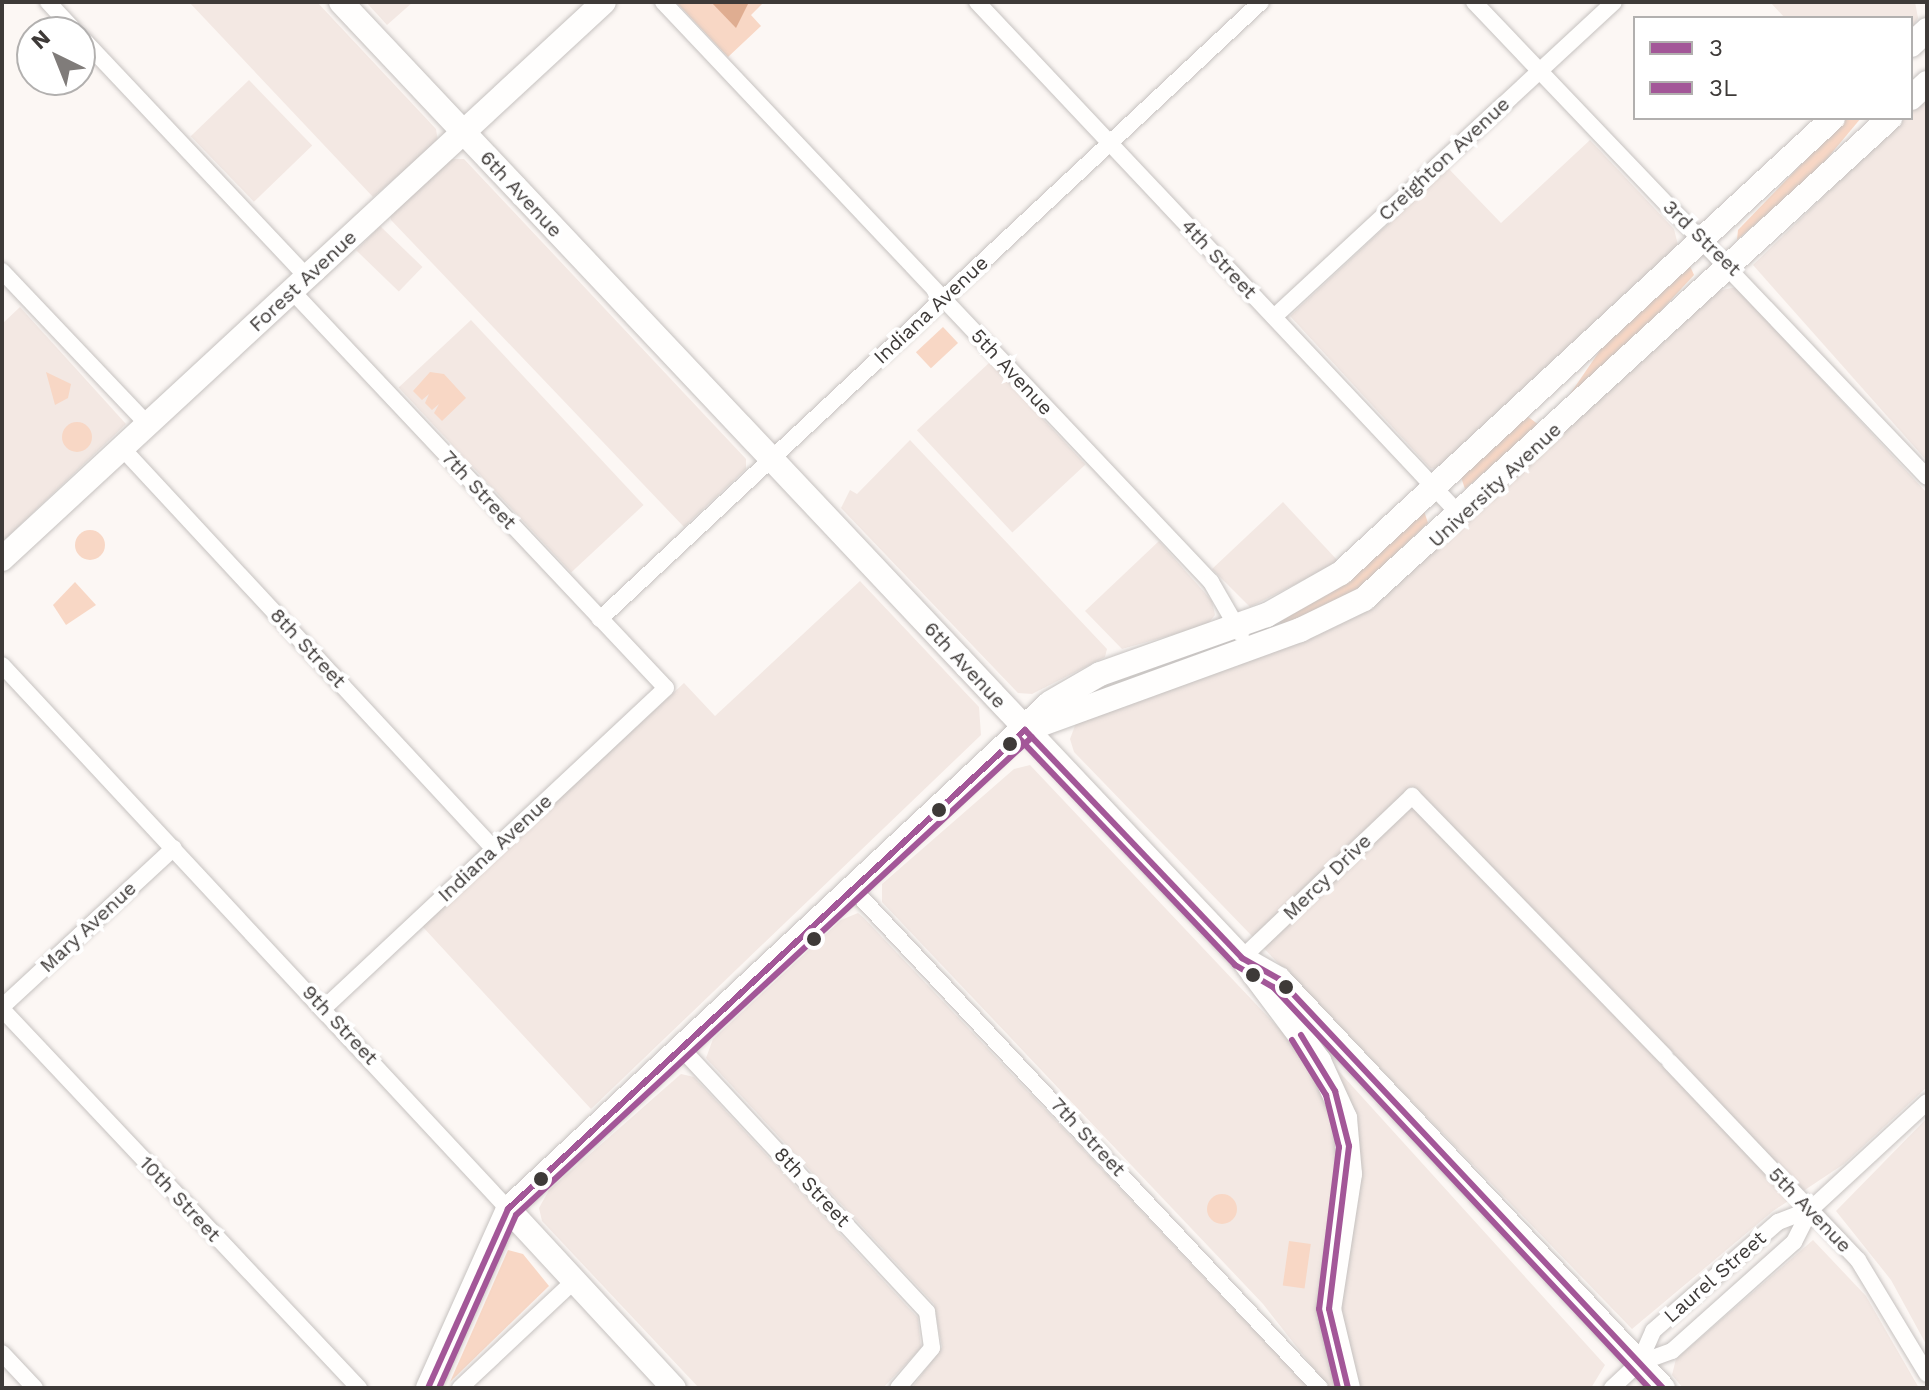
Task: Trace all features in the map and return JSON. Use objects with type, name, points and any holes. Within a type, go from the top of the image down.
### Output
[{"type":"main road","name":"6th Avenue","points":[[341,2],[1242,958],[1279,979],[1663,1388]]},
{"type":"main road","name":"Forest Avenue","points":[[2,559],[604,2]]},
{"type":"main road","name":"University Avenue","points":[[1242,637],[1332,579],[1436,488],[1831,120]]},
{"type":"main road","name":"University Avenue","points":[[428,1388],[508,1209],[1025,730],[1242,637],[1364,599],[1461,516],[1888,120]]},
{"type":"main road","points":[[1242,958],[1319,1061],[1345,1118],[1350,1174],[1329,1309],[1348,1388]]},
{"type":"main road","name":"9th Street","points":[[508,1209],[674,1388]]},
{"type":"street","name":"5th Avenue","points":[[663,2],[1211,582],[1242,637]]},
{"type":"street","name":"4th Street","points":[[977,2],[1461,516]]},
{"type":"street","name":"Indiana Avenue","points":[[600,619],[1261,2]]},
{"type":"street","name":"3rd Street","points":[[1474,2],[1702,239],[1731,265],[1927,477]]},
{"type":"street","name":"Creighton Avenue","points":[[1274,317],[1614,2]]},
{"type":"street","name":"7th Street","points":[[96,54],[600,619],[666,688]]},
{"type":"street","points":[[2,271],[148,425]]},
{"type":"street","name":"8th Street","points":[[122,448],[494,849]]},
{"type":"street","name":"9th Street","points":[[2,665],[508,1209]]},
{"type":"street","name":"Indiana Avenue","points":[[324,1008],[666,688]]},
{"type":"street","name":"5th Avenue","points":[[1412,796],[1668,1059],[1868,1273],[1927,1374]]},
{"type":"street","name":"Mercy Drive","points":[[1242,958],[1412,796]]},
{"type":"street","name":"Mary Avenue","points":[[2,1008],[174,848]]},
{"type":"street","name":"7th Street","points":[[853,889],[1271,1330],[1320,1388]]},
{"type":"street","name":"10th Street","points":[[2,1008],[359,1388]]},
{"type":"street","name":"8th Street","points":[[681,1048],[921,1303],[934,1333],[926,1361],[898,1388]]},
{"type":"street","name":"Laurel Street","points":[[1612,1388],[1639,1363],[1672,1351],[1784,1252],[1810,1210],[1927,1102]]},
{"type":"street","name":"Laurel Street","points":[[1639,1363],[1653,1331],[1778,1222],[1810,1210]]},
{"type":"street","points":[[460,1388],[574,1281]]},
{"type":"street","points":[[2,1353],[35,1388]]},
{"type":"shaded area","points":[[189,2],[317,2],[436,129],[438,142],[373,197]]},
{"type":"shaded area","points":[[366,2],[413,2],[387,25]]},
{"type":"shaded area","points":[[676,2],[764,2],[751,15],[761,26],[728,57]]},
{"type":"shaded area","points":[[711,2],[749,2],[736,28]]},
{"type":"shaded area","points":[[1770,2],[1915,2],[1918,18],[1913,27],[1913,16],[1783,16]]},
{"type":"shaded area","points":[[249,80],[312,145],[254,202],[191,136]]},
{"type":"shaded area","points":[[1927,96],[1927,461],[1753,265],[1902,120],[1913,120],[1913,110]]},
{"type":"shaded area","points":[[1844,120],[1859,120],[1815,173],[1737,240],[1738,230]]},
{"type":"shaded area","points":[[1590,140],[1674,229],[1678,245],[1437,469],[1430,468],[1290,316],[1448,168],[1501,223]]},
{"type":"shaded area","points":[[451,159],[464,159],[746,459],[746,469],[684,527],[391,220],[390,213]]},
{"type":"shaded area","points":[[380,226],[422,267],[399,291],[356,250]]},
{"type":"shaded area","points":[[1690,266],[1694,275],[1624,351],[1570,394],[1603,346]]},
{"type":"shaded area","points":[[1736,287],[1927,493],[1927,1087],[1844,1164],[1773,1211],[1632,1329],[1074,752],[1070,739],[1076,723],[1380,599],[1718,291]]},
{"type":"shaded area","points":[[20,307],[126,424],[2,542],[2,324]]},
{"type":"shaded area","points":[[471,320],[644,505],[571,573],[399,388]]},
{"type":"shaded area","points":[[943,327],[958,343],[931,368],[916,352]]},
{"type":"shaded area","points":[[990,362],[1085,464],[1012,533],[917,430]]},
{"type":"shaded area","points":[[46,372],[71,384],[68,398],[55,405]]},
{"type":"shaded area","points":[[430,372],[444,374],[466,398],[442,421],[434,413],[439,404],[432,410],[425,403],[429,394],[422,400],[413,391]]},
{"type":"shaded area","points":[[1527,416],[1539,425],[1465,489],[1461,477]]},
{"type":"shaded area","points":[[77,422],[83,423],[91,431],[91,443],[83,451],[77,452],[71,451],[63,443],[62,437],[63,431],[71,423]]},
{"type":"shaded area","points":[[910,440],[1107,649],[1105,657],[1032,694],[1018,693],[841,508],[850,490],[857,494]]},
{"type":"shaded area","points":[[1283,502],[1339,562],[1250,607],[1212,569]]},
{"type":"shaded area","points":[[1424,511],[1428,523],[1351,596],[1282,627],[1279,619]]},
{"type":"shaded area","points":[[90,530],[101,534],[105,545],[101,556],[90,560],[79,556],[75,545],[79,534]]},
{"type":"shaded area","points":[[1159,541],[1212,601],[1215,615],[1207,625],[1122,649],[1085,611]]},
{"type":"shaded area","points":[[860,581],[979,707],[981,735],[591,1109],[422,926],[684,683],[715,716]]},
{"type":"shaded area","points":[[75,582],[96,605],[66,625],[53,605]]},
{"type":"shaded area","points":[[1030,765],[1305,1056],[1333,1117],[1340,1161],[1319,1297],[1336,1388],[1329,1388],[1263,1304],[882,902],[882,884],[1014,769]]},
{"type":"shaded area","points":[[858,913],[1309,1388],[912,1388],[942,1347],[934,1304],[706,1058],[713,1039],[841,920]]},
{"type":"shaded area","points":[[1334,1066],[1605,1365],[1591,1388],[1358,1388],[1338,1312],[1359,1190]]},
{"type":"shaded area","points":[[681,1074],[694,1077],[918,1318],[921,1348],[883,1388],[699,1388],[542,1221],[539,1208],[549,1190]]},
{"type":"shaded area","points":[[1927,1118],[1927,1346],[1891,1280],[1836,1211]]},
{"type":"shaded area","points":[[1222,1194],[1233,1198],[1237,1209],[1233,1220],[1222,1224],[1211,1220],[1207,1209],[1211,1198]]},
{"type":"shaded area","points":[[1813,1240],[1866,1296],[1919,1388],[1683,1388],[1672,1375],[1676,1359]]},
{"type":"shaded area","points":[[1289,1241],[1311,1244],[1305,1289],[1283,1286]]},
{"type":"shaded area","points":[[508,1250],[523,1254],[549,1286],[450,1382]]},
{"type":"transit line","name":"3","points":[[1025,730],[1242,958],[1279,979],[1663,1388]]},
{"type":"transit line","name":"3","points":[[428,1388],[508,1209],[1025,730]]},
{"type":"transit line","name":"3L","points":[[1018,737],[1235,965],[1273,987],[1649,1388]]},
{"type":"transit line","name":"3L","points":[[439,1388],[516,1215],[1032,737]]},
{"type":"transit line","name":"3","points":[[1301,1035],[1335,1091],[1349,1146],[1329,1309],[1348,1388]]},
{"type":"transit line","name":"3L","points":[[1292,1040],[1326,1095],[1339,1147],[1319,1309],[1338,1388]]}]
